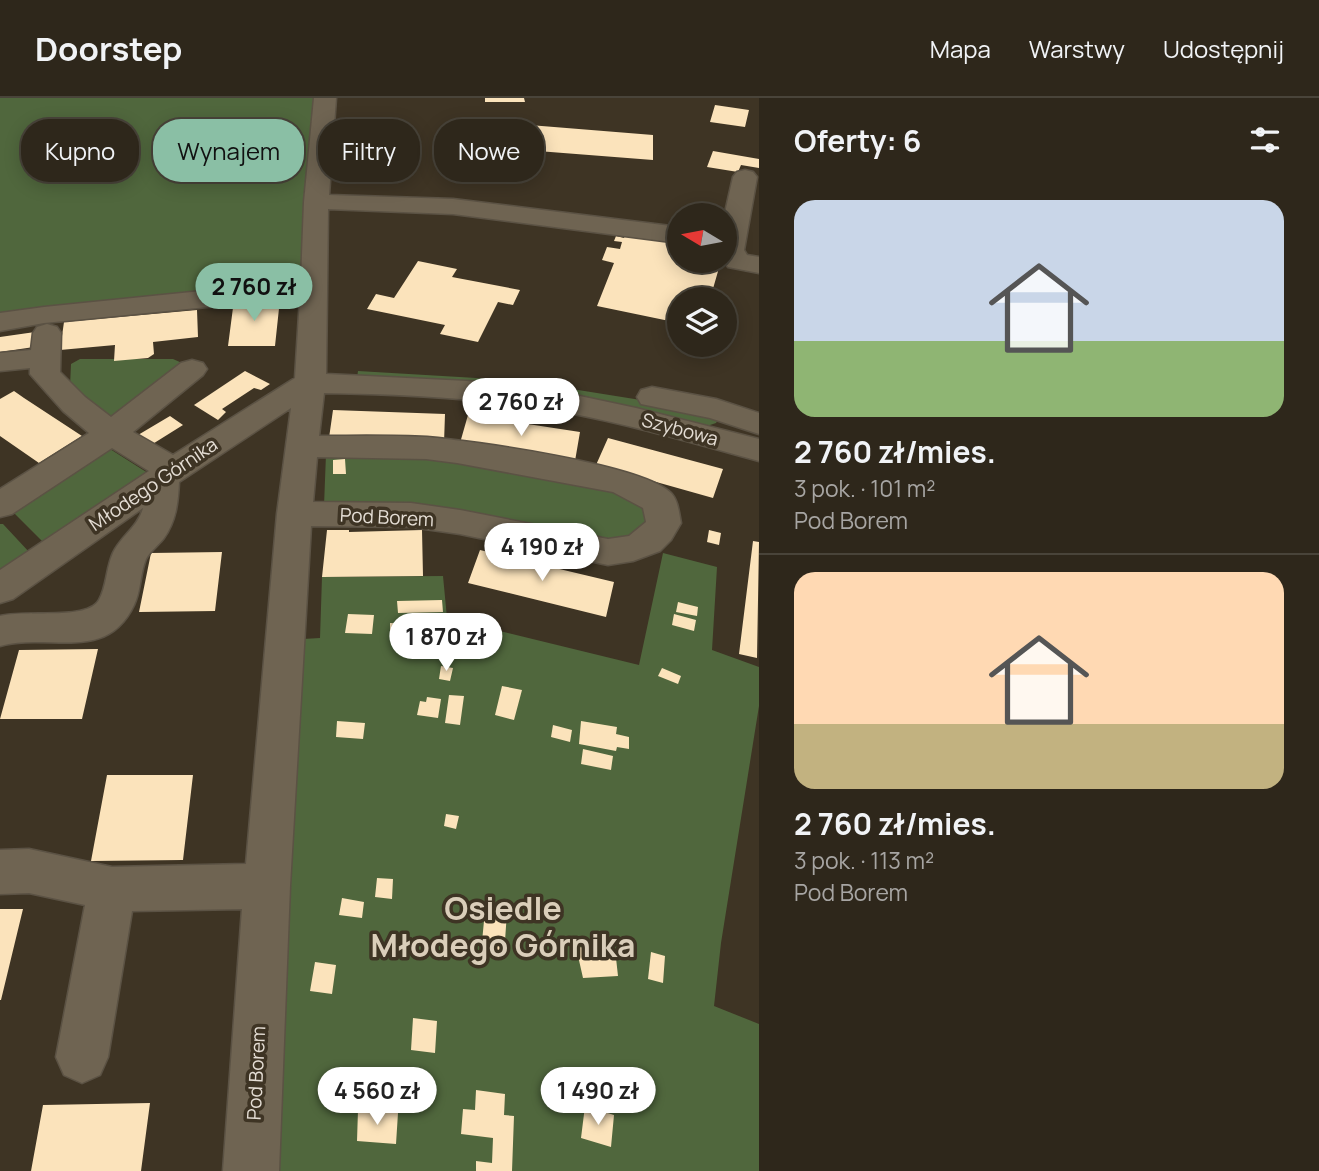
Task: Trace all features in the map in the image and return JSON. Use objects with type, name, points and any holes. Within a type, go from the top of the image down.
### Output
[{"type":"street","name":"Pod Borem","points":[[251,1171],[267,886],[294,514],[311,374],[316,202],[325,98]]},
{"type":"street","points":[[737,207],[745,177]]},
{"type":"street","points":[[316,202],[376,201],[507,211],[667,232]]},
{"type":"street","points":[[737,261],[759,265]]},
{"type":"street","points":[[0,322],[44,315],[313,288]]},
{"type":"street","points":[[0,362],[46,346],[45,374],[66,400],[168,474],[161,507],[153,526],[132,551],[119,598],[110,615],[95,624],[73,627],[2,627]]},
{"type":"street","points":[[0,505],[110,434],[192,369]]},
{"type":"street","name":"Szybowa","points":[[311,374],[420,387],[544,390],[696,405],[759,424]]},
{"type":"street","name":"Młodego Górnika","points":[[0,589],[311,374]]},
{"type":"street","name":"Szybowa","points":[[544,390],[759,450]]},
{"type":"street","name":"Pod Borem","points":[[294,514],[411,515],[460,522],[608,552],[631,550],[656,538],[664,523],[659,502],[643,491],[621,482],[567,470],[426,449],[301,446]]},
{"type":"street","points":[[0,872],[29,871],[112,889],[267,886]]},
{"type":"street","points":[[82,1057],[112,889]]},
{"type":"green space","points":[[0,98],[318,98],[299,288],[0,319]]},
{"type":"green space","points":[[80,359],[173,359],[182,363],[113,423],[70,387],[71,364]]},
{"type":"green space","points":[[358,371],[512,380],[520,382],[520,386],[357,378]]},
{"type":"green space","points":[[572,389],[697,409],[719,418],[716,423],[707,426],[569,395],[568,391]]},
{"type":"green space","points":[[110,449],[151,475],[46,545],[13,512]]},
{"type":"green space","points":[[326,454],[421,458],[493,466],[624,491],[649,512],[647,527],[634,537],[609,541],[324,506]]},
{"type":"green space","points":[[0,524],[30,553],[0,574]]},
{"type":"green space","points":[[663,553],[717,567],[712,650],[759,667],[759,706],[721,943],[714,1006],[759,1024],[759,1171],[270,1171],[303,639],[320,638],[322,577],[443,576],[447,618],[639,665]]},
{"type":"building","points":[[485,98],[524,98],[525,102],[485,102]]},
{"type":"building","points":[[715,105],[749,110],[745,127],[710,122]]},
{"type":"building","points":[[544,126],[653,135],[653,160],[544,151]]},
{"type":"building","points":[[713,151],[759,159],[759,168],[741,165],[738,172],[707,167]]},
{"type":"building","points":[[626,233],[667,242],[667,273],[718,273],[713,287],[667,287],[667,321],[597,306],[614,263],[602,260],[607,247],[620,249],[622,242],[614,241],[616,236],[624,238]]},
{"type":"building","points":[[418,261],[457,269],[452,277],[520,290],[513,305],[498,302],[478,342],[440,334],[445,325],[367,309],[376,294],[394,298]]},
{"type":"building","points":[[280,299],[275,346],[228,346],[234,300]]},
{"type":"building","points":[[197,310],[198,337],[153,342],[154,354],[148,358],[114,361],[115,345],[60,350],[64,322]]},
{"type":"building","points":[[35,332],[34,347],[0,352],[0,337]]},
{"type":"building","points":[[245,371],[270,384],[261,390],[254,388],[222,409],[226,412],[218,420],[194,405]]},
{"type":"building","points":[[14,391],[82,436],[39,463],[0,436],[0,399]]},
{"type":"building","points":[[333,410],[445,414],[444,443],[329,438]]},
{"type":"building","points":[[468,415],[580,432],[575,461],[460,443]]},
{"type":"building","points":[[170,416],[183,425],[151,445],[138,435]]},
{"type":"building","points":[[608,438],[723,469],[713,498],[596,465]]},
{"type":"building","points":[[345,459],[346,474],[333,474],[333,460]]},
{"type":"building","points":[[327,530],[422,530],[423,576],[322,577]]},
{"type":"building","points":[[709,530],[721,533],[719,545],[707,542]]},
{"type":"building","points":[[753,541],[759,542],[757,658],[739,654]]},
{"type":"building","points":[[480,550],[614,582],[606,617],[468,583]]},
{"type":"building","points":[[222,552],[215,611],[139,612],[151,553]]},
{"type":"building","points":[[442,600],[443,612],[398,613],[397,601]]},
{"type":"building","points":[[678,602],[698,607],[697,616],[676,612]]},
{"type":"building","points":[[348,614],[374,615],[372,634],[345,633]]},
{"type":"building","points":[[674,614],[696,620],[694,631],[672,625]]},
{"type":"building","points":[[390,623],[412,624],[411,636],[390,635]]},
{"type":"building","points":[[98,649],[82,719],[0,719],[19,650]]},
{"type":"building","points":[[441,666],[453,668],[450,681],[439,679]]},
{"type":"building","points":[[662,668],[681,676],[678,684],[658,676]]},
{"type":"building","points":[[502,686],[522,690],[514,720],[495,715]]},
{"type":"building","points":[[449,695],[464,696],[460,725],[445,723]]},
{"type":"building","points":[[427,697],[441,699],[438,718],[417,715],[420,701],[426,702]]},
{"type":"building","points":[[337,721],[365,723],[363,739],[336,737]]},
{"type":"building","points":[[581,721],[617,727],[616,734],[629,737],[629,749],[617,747],[616,751],[579,744]]},
{"type":"building","points":[[553,725],[572,730],[570,742],[551,737]]},
{"type":"building","points":[[583,749],[613,756],[611,770],[581,764]]},
{"type":"building","points":[[107,775],[193,775],[183,860],[91,861]]},
{"type":"building","points":[[446,814],[459,816],[456,829],[444,826]]},
{"type":"building","points":[[377,878],[393,879],[392,899],[375,897]]},
{"type":"building","points":[[342,898],[364,902],[362,918],[339,915]]},
{"type":"building","points":[[0,909],[23,909],[1,1000],[0,1000]]},
{"type":"building","points":[[492,911],[507,912],[504,955],[481,952],[484,921],[491,922]]},
{"type":"building","points":[[576,947],[615,949],[618,976],[583,978]]},
{"type":"building","points":[[651,952],[665,956],[663,983],[648,979]]},
{"type":"building","points":[[315,962],[336,965],[332,994],[310,991]]},
{"type":"building","points":[[413,1018],[437,1021],[435,1053],[411,1050]]},
{"type":"building","points":[[335,1082],[388,1083],[387,1100],[334,1099]]},
{"type":"building","points":[[476,1090],[505,1094],[504,1115],[514,1116],[512,1171],[476,1171],[476,1161],[492,1163],[493,1138],[461,1134],[463,1109],[475,1110]]},
{"type":"building","points":[[150,1103],[141,1171],[31,1171],[43,1105]]},
{"type":"building","points":[[585,1106],[614,1115],[611,1147],[581,1138]]},
{"type":"building","points":[[358,1110],[398,1113],[396,1144],[357,1141]]},
{"type":"district","name":"Osiedle Młodego Górnika","points":[[503,926]]}]
